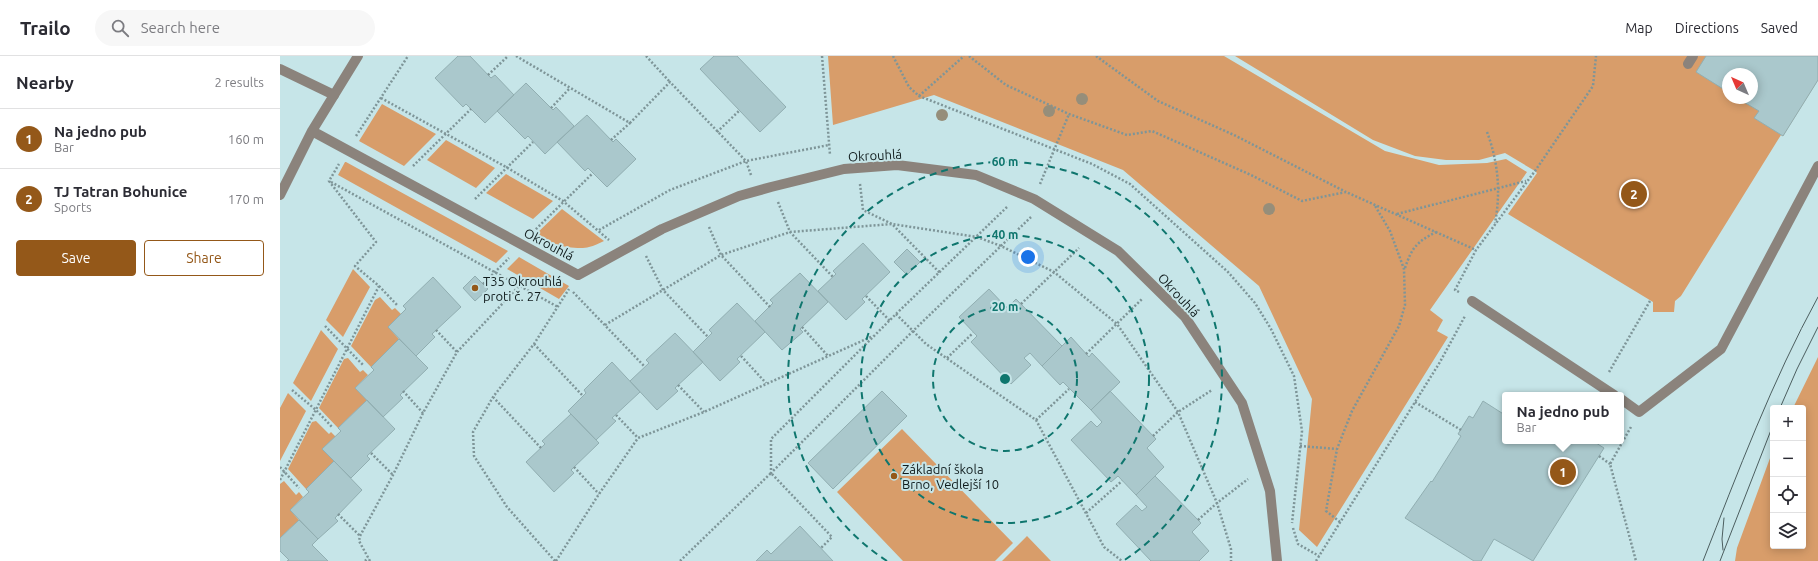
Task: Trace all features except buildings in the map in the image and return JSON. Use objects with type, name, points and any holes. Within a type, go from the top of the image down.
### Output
[{"type":"street","points":[[280,195],[312,131],[358,56]]},
{"type":"street","points":[[280,69],[334,95]]},
{"type":"street","name":"Okrouhlá","points":[[312,131],[578,275],[662,229],[739,196],[844,169],[897,165],[976,175],[1034,199],[1118,251],[1185,316],[1242,403],[1270,491],[1277,561]]},
{"type":"street","points":[[1624,401],[1640,412],[1721,349],[1818,166]]},
{"type":"street","points":[[1472,301],[1609,392]]},
{"type":"path","points":[[329,181],[347,150],[408,56]]},
{"type":"path","points":[[488,75],[508,56]]},
{"type":"path","points":[[516,56],[630,124]]},
{"type":"path","points":[[646,56],[746,161],[756,191]]},
{"type":"path","points":[[822,56],[830,159],[844,169],[861,186],[863,210],[892,224],[940,273]]},
{"type":"path","points":[[892,56],[909,87],[919,96],[1092,164],[1130,184],[1222,266],[1255,303],[1271,329],[1294,376],[1302,431],[1292,527],[1298,544],[1319,556]]},
{"type":"path","points":[[919,96],[964,56]]},
{"type":"path","points":[[969,56],[1006,86],[1069,114],[1127,135],[1152,131],[1252,175],[1302,201],[1346,192]]},
{"type":"path","points":[[1096,56],[1158,101],[1234,135],[1346,192],[1476,250]]},
{"type":"path","points":[[1472,301],[1455,290],[1476,250],[1527,181],[1593,86],[1596,56]]},
{"type":"path","points":[[611,140],[630,124],[670,82]]},
{"type":"path","points":[[551,108],[570,88]]},
{"type":"path","points":[[381,98],[506,167],[563,201],[599,230],[621,251]]},
{"type":"path","points":[[401,179],[471,109]]},
{"type":"path","points":[[717,132],[740,110]]},
{"type":"path","points":[[1034,199],[1069,114]]},
{"type":"path","points":[[1487,132],[1494,156],[1498,188],[1499,203],[1494,226]]},
{"type":"path","points":[[462,212],[533,142]]},
{"type":"path","points":[[599,230],[670,190],[746,161],[829,145]]},
{"type":"path","points":[[483,284],[563,201],[593,173]]},
{"type":"path","points":[[329,181],[558,307]]},
{"type":"path","points":[[329,181],[376,242],[355,266],[379,286],[397,305]]},
{"type":"path","points":[[1396,214],[1527,181]]},
{"type":"path","points":[[771,187],[790,232],[833,277]]},
{"type":"path","points":[[821,548],[832,537],[771,473],[771,439],[896,314],[977,238],[1020,194]]},
{"type":"path","points":[[1374,204],[1390,231],[1404,269]]},
{"type":"path","points":[[680,561],[771,473],[913,331],[1044,205]]},
{"type":"path","points":[[702,212],[721,255],[770,307]]},
{"type":"path","points":[[605,325],[721,255],[790,232],[892,224],[977,238],[1001,246],[1054,272],[1117,324],[1178,412],[1217,503],[1231,548],[1231,561]]},
{"type":"path","points":[[1340,522],[1326,511],[1337,449],[1352,411],[1399,326],[1404,305],[1404,269],[1411,250],[1436,232]]},
{"type":"path","points":[[1021,304],[1092,236]]},
{"type":"path","points":[[639,241],[663,290],[708,337]]},
{"type":"path","points":[[280,480],[379,286]]},
{"type":"path","points":[[365,561],[369,560],[359,541],[360,536],[393,476],[423,413],[457,352],[520,286]]},
{"type":"path","points":[[1086,354],[1154,287]]},
{"type":"path","points":[[645,367],[570,288],[534,344],[493,397],[473,432],[474,456],[507,507],[555,561],[638,438],[704,412],[876,335]]},
{"type":"path","points":[[866,296],[890,321]]},
{"type":"path","points":[[1619,355],[1650,301]]},
{"type":"path","points":[[896,314],[926,344],[1036,420],[1104,547],[1122,561]]},
{"type":"path","points":[[325,326],[348,347],[364,366]]},
{"type":"path","points":[[802,327],[828,356]]},
{"type":"path","points":[[436,330],[457,352]]},
{"type":"path","points":[[946,358],[973,333]]},
{"type":"path","points":[[1316,561],[1456,335]]},
{"type":"path","points":[[534,344],[583,396]]},
{"type":"path","points":[[741,356],[766,384]]},
{"type":"path","points":[[1153,436],[1178,412],[1227,381]]},
{"type":"path","points":[[678,385],[704,412]]},
{"type":"path","points":[[1036,420],[1068,389]]},
{"type":"path","points":[[292,390],[316,410],[332,427]]},
{"type":"path","points":[[403,391],[423,413]]},
{"type":"path","points":[[493,397],[541,448]]},
{"type":"path","points":[[1414,402],[1461,430]]},
{"type":"path","points":[[1624,440],[1640,412]]},
{"type":"path","points":[[616,415],[638,438]]},
{"type":"path","points":[[1610,464],[1622,444]]},
{"type":"path","points":[[1300,446],[1337,449]]},
{"type":"path","points":[[371,453],[393,476]]},
{"type":"path","points":[[1599,456],[1610,464],[1636,561]]},
{"type":"path","points":[[280,467],[299,488]]},
{"type":"path","points":[[574,467],[599,494]]},
{"type":"path","points":[[1198,520],[1217,503],[1262,468]]},
{"type":"path","points":[[1086,513],[1122,481]]},
{"type":"path","points":[[338,514],[360,536]]},
{"type":"shaded area","points":[[828,56],[1224,56],[1385,151],[1439,165],[1487,163],[1506,159],[1527,172],[1430,310],[1443,320],[1437,331],[1448,337],[1317,547],[1299,530],[1312,399],[1259,286],[1123,170],[934,95],[833,125]]},
{"type":"shaded area","points":[[1235,56],[1818,56],[1818,80],[1783,136],[1781,135],[1681,296],[1675,301],[1674,312],[1653,312],[1653,302],[1508,214],[1537,173],[1535,171],[1505,153],[1479,160],[1446,160],[1415,156],[1373,140]]},
{"type":"shaded area","points":[[382,104],[436,134],[404,166],[359,141]]},
{"type":"shaded area","points":[[446,140],[495,168],[476,188],[427,160]]},
{"type":"shaded area","points":[[345,162],[508,251],[496,263],[338,175]]},
{"type":"shaded area","points":[[506,174],[553,201],[533,219],[486,193]]},
{"type":"shaded area","points":[[562,209],[604,241],[591,247],[577,248],[552,244],[533,237]]},
{"type":"shaded area","points":[[519,257],[569,286],[559,299],[507,269]]},
{"type":"shaded area","points":[[353,269],[370,287],[343,337],[326,320]]},
{"type":"shaded area","points":[[380,297],[392,310],[395,308],[401,314],[388,327],[399,339],[371,367],[351,346],[375,300]]},
{"type":"shaded area","points":[[321,330],[338,349],[311,401],[293,383]]},
{"type":"shaded area","points":[[1818,357],[1818,561],[1735,561],[1737,548],[1770,458],[1770,549],[1806,549],[1806,405],[1794,405]]},
{"type":"shaded area","points":[[348,358],[360,372],[363,370],[368,375],[355,388],[367,400],[338,428],[319,408],[344,359]]},
{"type":"shaded area","points":[[288,393],[306,411],[280,461],[280,408]]},
{"type":"shaded area","points":[[316,421],[329,434],[331,432],[336,437],[323,449],[334,461],[306,489],[288,469],[312,422]]},
{"type":"shaded area","points":[[902,429],[1013,543],[995,561],[903,561],[837,492]]},
{"type":"shaded area","points":[[284,481],[296,495],[299,492],[303,497],[290,510],[299,520],[280,538],[280,484]]},
{"type":"shaded area","points":[[1027,536],[1051,561],[1002,561]]},
{"type":"tram line","points":[[1703,561],[1771,394],[1801,329],[1818,297]]},
{"type":"tram line","points":[[1781,405],[1818,327]]},
{"type":"tram line","points":[[1720,561],[1770,433]]},
{"type":"tram line","points":[[1723,550],[1722,539],[1724,518]]},
{"type":"place","name":"TJ Tatran Bohunice","points":[[1634,194]]},
{"type":"place","name":"T35 Okrouhlá proti č. 27","points":[[475,288]]},
{"type":"place","name":"Na jedno pub","points":[[1563,472]]},
{"type":"place","name":"Základní škola Brno, Vedlejší 10","points":[[894,476]]}]
